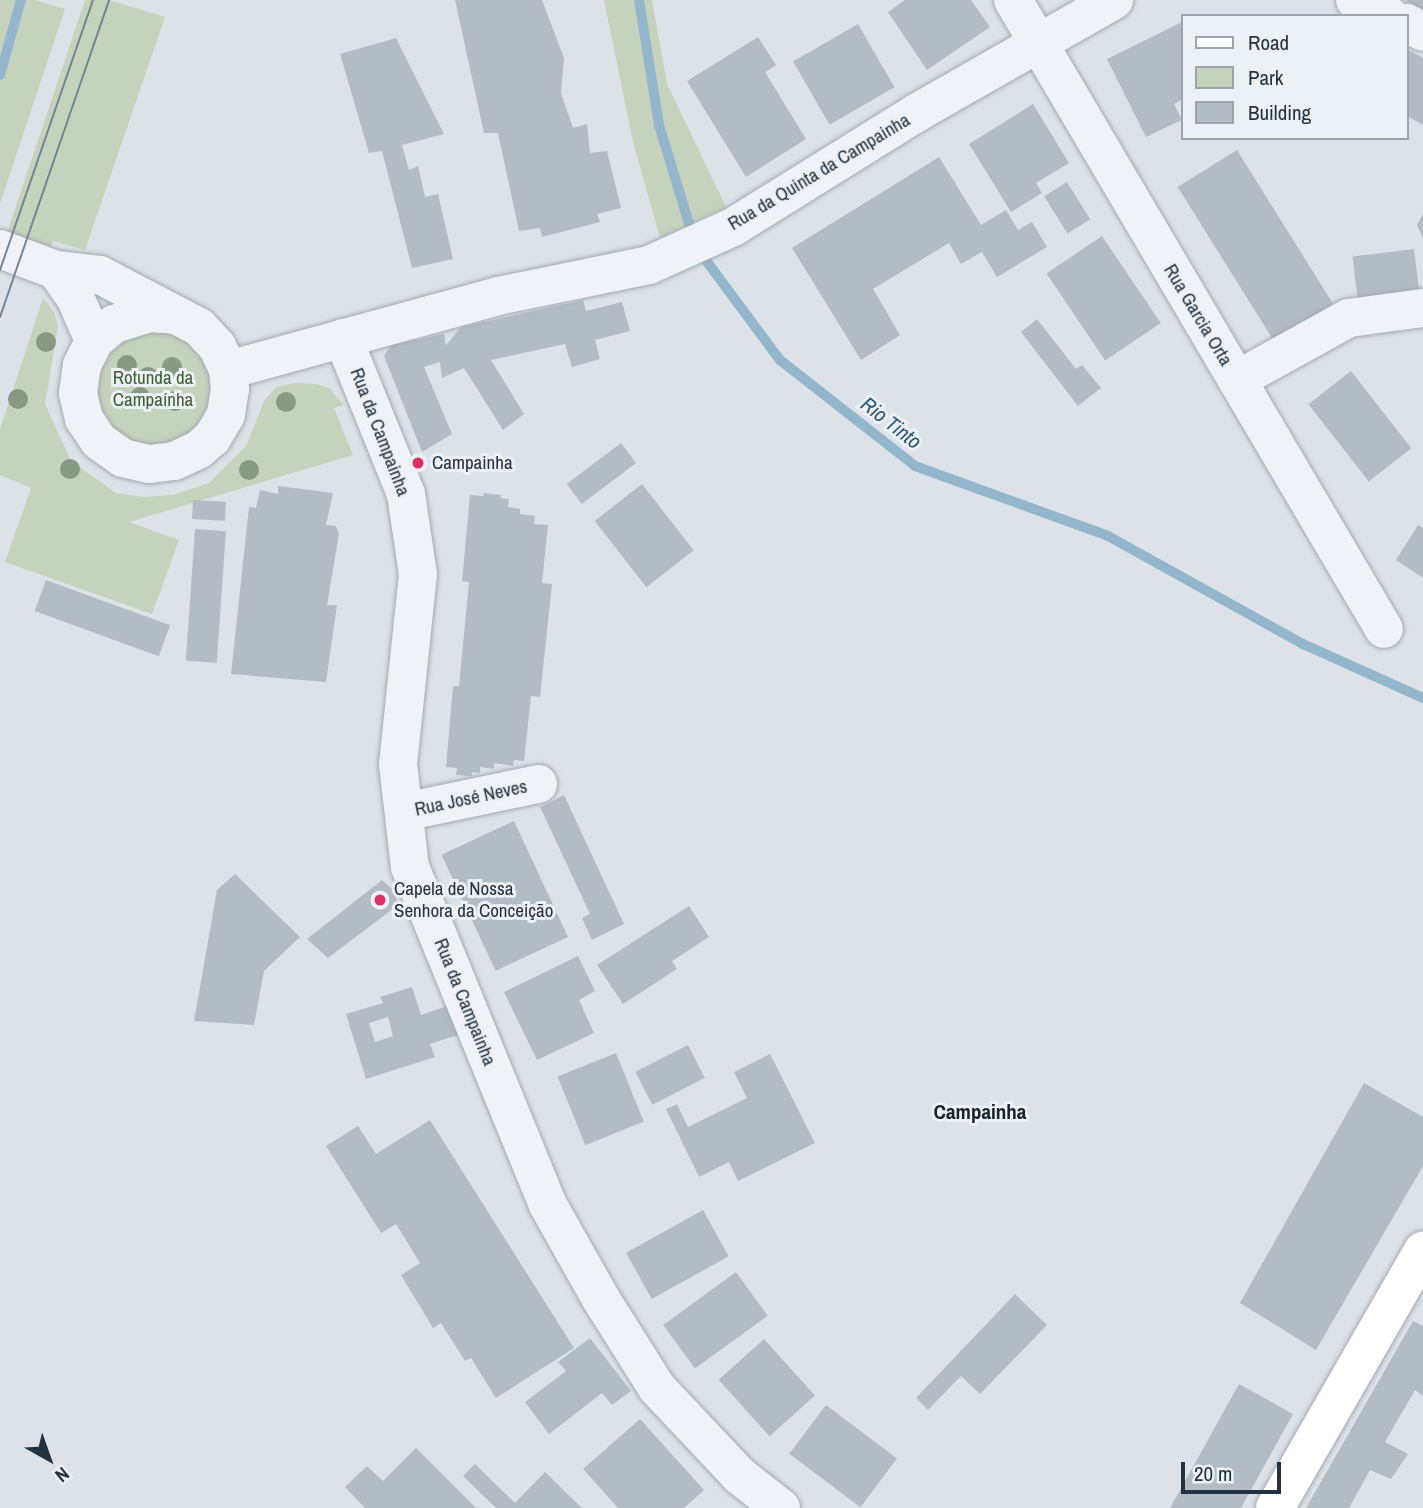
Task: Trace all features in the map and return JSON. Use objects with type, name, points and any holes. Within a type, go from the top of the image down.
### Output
[{"type":"street","name":"Rua Garcia Orta","points":[[1013,0],[1384,629]]},
{"type":"street","name":"Rua da Quinta da Campainha","points":[[228,370],[498,296],[649,265],[733,227],[916,113],[1114,0]]},
{"type":"street","points":[[1355,0],[1386,14]]},
{"type":"street","points":[[0,249],[56,270],[100,275],[199,327],[217,346],[228,370],[230,389],[226,415],[212,438],[198,450],[174,461],[149,464],[123,458],[99,441],[84,419],[78,393],[82,365],[94,341],[114,324],[149,313],[175,315]]},
{"type":"street","points":[[56,270],[76,298],[94,341]]},
{"type":"street","points":[[1237,380],[1349,318],[1423,308]]},
{"type":"street","name":"Rua da Campainha","points":[[343,338],[406,494],[418,574],[398,764],[410,867],[548,1205],[657,1388],[740,1476],[780,1508]]},
{"type":"street","name":"Rua José Neves","points":[[404,812],[538,784]]},
{"type":"street","points":[[1275,1508],[1423,1251]]},
{"type":"green space","points":[[0,0],[35,0],[65,9],[0,204]]},
{"type":"green space","points":[[85,0],[109,0],[165,17],[85,250],[53,241],[48,252],[5,239]]},
{"type":"green space","points":[[604,0],[652,0],[667,84],[726,207],[660,238],[633,142]]},
{"type":"green space","points":[[43,298],[54,312],[58,326],[45,404],[71,461],[116,493],[143,497],[173,495],[209,483],[246,446],[264,401],[276,387],[295,383],[317,384],[329,388],[344,405],[334,408],[353,455],[129,522],[179,540],[152,614],[5,562],[31,488],[0,475],[0,429]]},
{"type":"green space","name":"Rotunda da Campaínha","points":[[153,331],[175,335],[193,348],[206,366],[210,388],[206,410],[193,428],[175,441],[153,445],[131,441],[113,428],[100,410],[96,388],[100,366],[113,348],[131,335]]},
{"type":"building","points":[[455,0],[542,0],[564,58],[561,93],[573,128],[587,124],[590,153],[607,151],[621,208],[597,214],[600,222],[542,237],[540,228],[519,231],[498,133],[484,133]]},
{"type":"building","points":[[905,0],[971,0],[990,27],[927,70],[888,12]]},
{"type":"building","points":[[1405,0],[1423,0],[1423,11]]},
{"type":"building","points":[[1182,22],[1182,100],[1174,104],[1182,120],[1146,137],[1107,59]]},
{"type":"building","points":[[858,24],[894,87],[830,125],[793,62]]},
{"type":"building","points":[[758,37],[776,65],[765,72],[806,139],[746,177],[687,81]]},
{"type":"building","points":[[396,38],[444,134],[402,145],[409,170],[418,166],[425,197],[438,194],[453,259],[412,268],[382,151],[369,153],[340,54]]},
{"type":"building","points":[[1409,50],[1423,58],[1423,125],[1409,117]]},
{"type":"building","points":[[1033,104],[1069,163],[1036,183],[1042,193],[1011,212],[969,144]]},
{"type":"building","points":[[1237,150],[1333,303],[1274,341],[1178,187]]},
{"type":"building","points":[[939,157],[981,225],[1006,210],[1018,230],[1032,222],[1047,247],[997,277],[982,252],[961,264],[949,243],[873,289],[900,335],[861,360],[792,248]]},
{"type":"building","points":[[1067,182],[1090,219],[1067,234],[1044,196]]},
{"type":"building","points":[[1423,214],[1423,238],[1417,225]]},
{"type":"building","points":[[1102,236],[1161,323],[1105,361],[1046,273]]},
{"type":"building","points":[[1414,249],[1420,300],[1359,307],[1352,257]]},
{"type":"building","points":[[583,300],[586,311],[622,302],[630,331],[595,340],[600,359],[572,367],[565,344],[491,360],[524,414],[503,430],[464,368],[442,378],[440,362],[424,367],[452,434],[422,452],[384,356],[391,345],[444,334],[446,345],[461,327]]},
{"type":"building","points":[[1037,319],[1076,369],[1082,365],[1101,388],[1078,406],[1021,332]]},
{"type":"building","points":[[1351,371],[1411,448],[1369,481],[1308,404]]},
{"type":"building","points":[[621,443],[636,463],[582,504],[567,484]]},
{"type":"building","points":[[642,484],[694,550],[646,587],[595,521]]},
{"type":"building","points":[[278,486],[333,493],[326,525],[336,526],[339,534],[327,605],[337,605],[326,682],[231,674],[249,507],[256,508],[260,490],[278,494]]},
{"type":"building","points":[[483,493],[501,495],[500,498],[509,499],[508,507],[520,509],[520,514],[535,516],[534,524],[548,525],[542,583],[552,584],[540,697],[531,696],[524,761],[514,760],[513,766],[494,763],[494,769],[480,767],[480,773],[472,772],[472,776],[456,775],[457,768],[446,767],[453,686],[459,686],[469,582],[462,581],[470,495],[484,496]]},
{"type":"building","points":[[193,500],[226,502],[225,521],[192,519]]},
{"type":"building","points":[[1418,525],[1423,528],[1423,578],[1396,560]]},
{"type":"building","points":[[195,529],[226,531],[217,663],[186,661]]},
{"type":"building","points":[[46,580],[170,625],[159,656],[35,611]]},
{"type":"building","points":[[564,795],[624,924],[592,940],[582,918],[590,914],[540,807]]},
{"type":"building","points":[[514,821],[568,937],[496,971],[441,855]]},
{"type":"building","points":[[235,874],[300,937],[264,971],[254,1025],[194,1021],[217,890]]},
{"type":"building","points":[[382,880],[394,891],[398,905],[328,958],[307,939]]},
{"type":"building","points":[[689,906],[709,937],[672,961],[677,969],[623,1004],[597,965]]},
{"type":"building","points":[[578,956],[595,991],[579,1000],[594,1033],[537,1060],[504,992]]},
{"type":"building","points":[[412,987],[421,1015],[447,1006],[458,1035],[430,1044],[435,1057],[366,1079],[346,1014],[383,1003],[380,997]],"holes":[[[388,1017],[393,1036],[375,1042],[369,1023]]]},
{"type":"building","points":[[688,1045],[705,1078],[652,1105],[635,1072]]},
{"type":"building","points":[[616,1053],[644,1122],[585,1145],[558,1077]]},
{"type":"building","points":[[770,1054],[815,1143],[738,1181],[729,1162],[699,1177],[666,1109],[677,1104],[688,1127],[747,1098],[734,1072]]},
{"type":"building","points":[[1364,1083],[1423,1117],[1423,1166],[1316,1350],[1240,1303]]},
{"type":"building","points":[[430,1120],[574,1348],[496,1398],[471,1358],[465,1361],[441,1323],[433,1328],[401,1275],[420,1263],[396,1224],[381,1233],[326,1146],[358,1126],[376,1154]]},
{"type":"building","points":[[703,1210],[729,1256],[652,1299],[626,1253]]},
{"type":"building","points":[[736,1272],[768,1316],[695,1369],[663,1325]]},
{"type":"building","points":[[1015,1294],[1047,1325],[980,1394],[961,1376],[928,1410],[916,1398]]},
{"type":"building","points":[[1413,1321],[1423,1326],[1423,1396],[1415,1390],[1385,1442],[1408,1454],[1391,1479],[1370,1470],[1349,1508],[1306,1508]]},
{"type":"building","points":[[590,1338],[631,1391],[612,1405],[602,1393],[549,1434],[525,1402],[566,1371],[558,1362]]},
{"type":"building","points":[[764,1339],[815,1395],[770,1436],[719,1380]]},
{"type":"building","points":[[1239,1384],[1293,1414],[1241,1508],[1170,1508]]},
{"type":"building","points":[[826,1405],[897,1459],[860,1507],[789,1454]]},
{"type":"building","points":[[640,1419],[704,1490],[684,1508],[618,1508],[583,1469]]},
{"type":"building","points":[[416,1448],[476,1508],[365,1508],[345,1487],[367,1466],[383,1481]]},
{"type":"building","points":[[475,1464],[515,1503],[545,1472],[582,1508],[496,1508],[463,1476]]},
{"type":"waterway","points":[[0,75],[21,0]]},
{"type":"waterway","name":"Rio Tinto","points":[[639,0],[659,125],[693,237]]},
{"type":"waterway","name":"Rio Tinto","points":[[699,251],[780,360],[915,466],[1108,536],[1303,644],[1423,698]]},
{"type":"tram line","points":[[0,270],[93,0]]},
{"type":"tram line","points":[[0,317],[109,0]]},
{"type":"place","name":"Campainha","points":[[418,463]]},
{"type":"place","name":"Capela de Nossa Senhora da Conceição","points":[[380,900]]},
{"type":"district","name":"Campainha","points":[[980,1112]]}]
